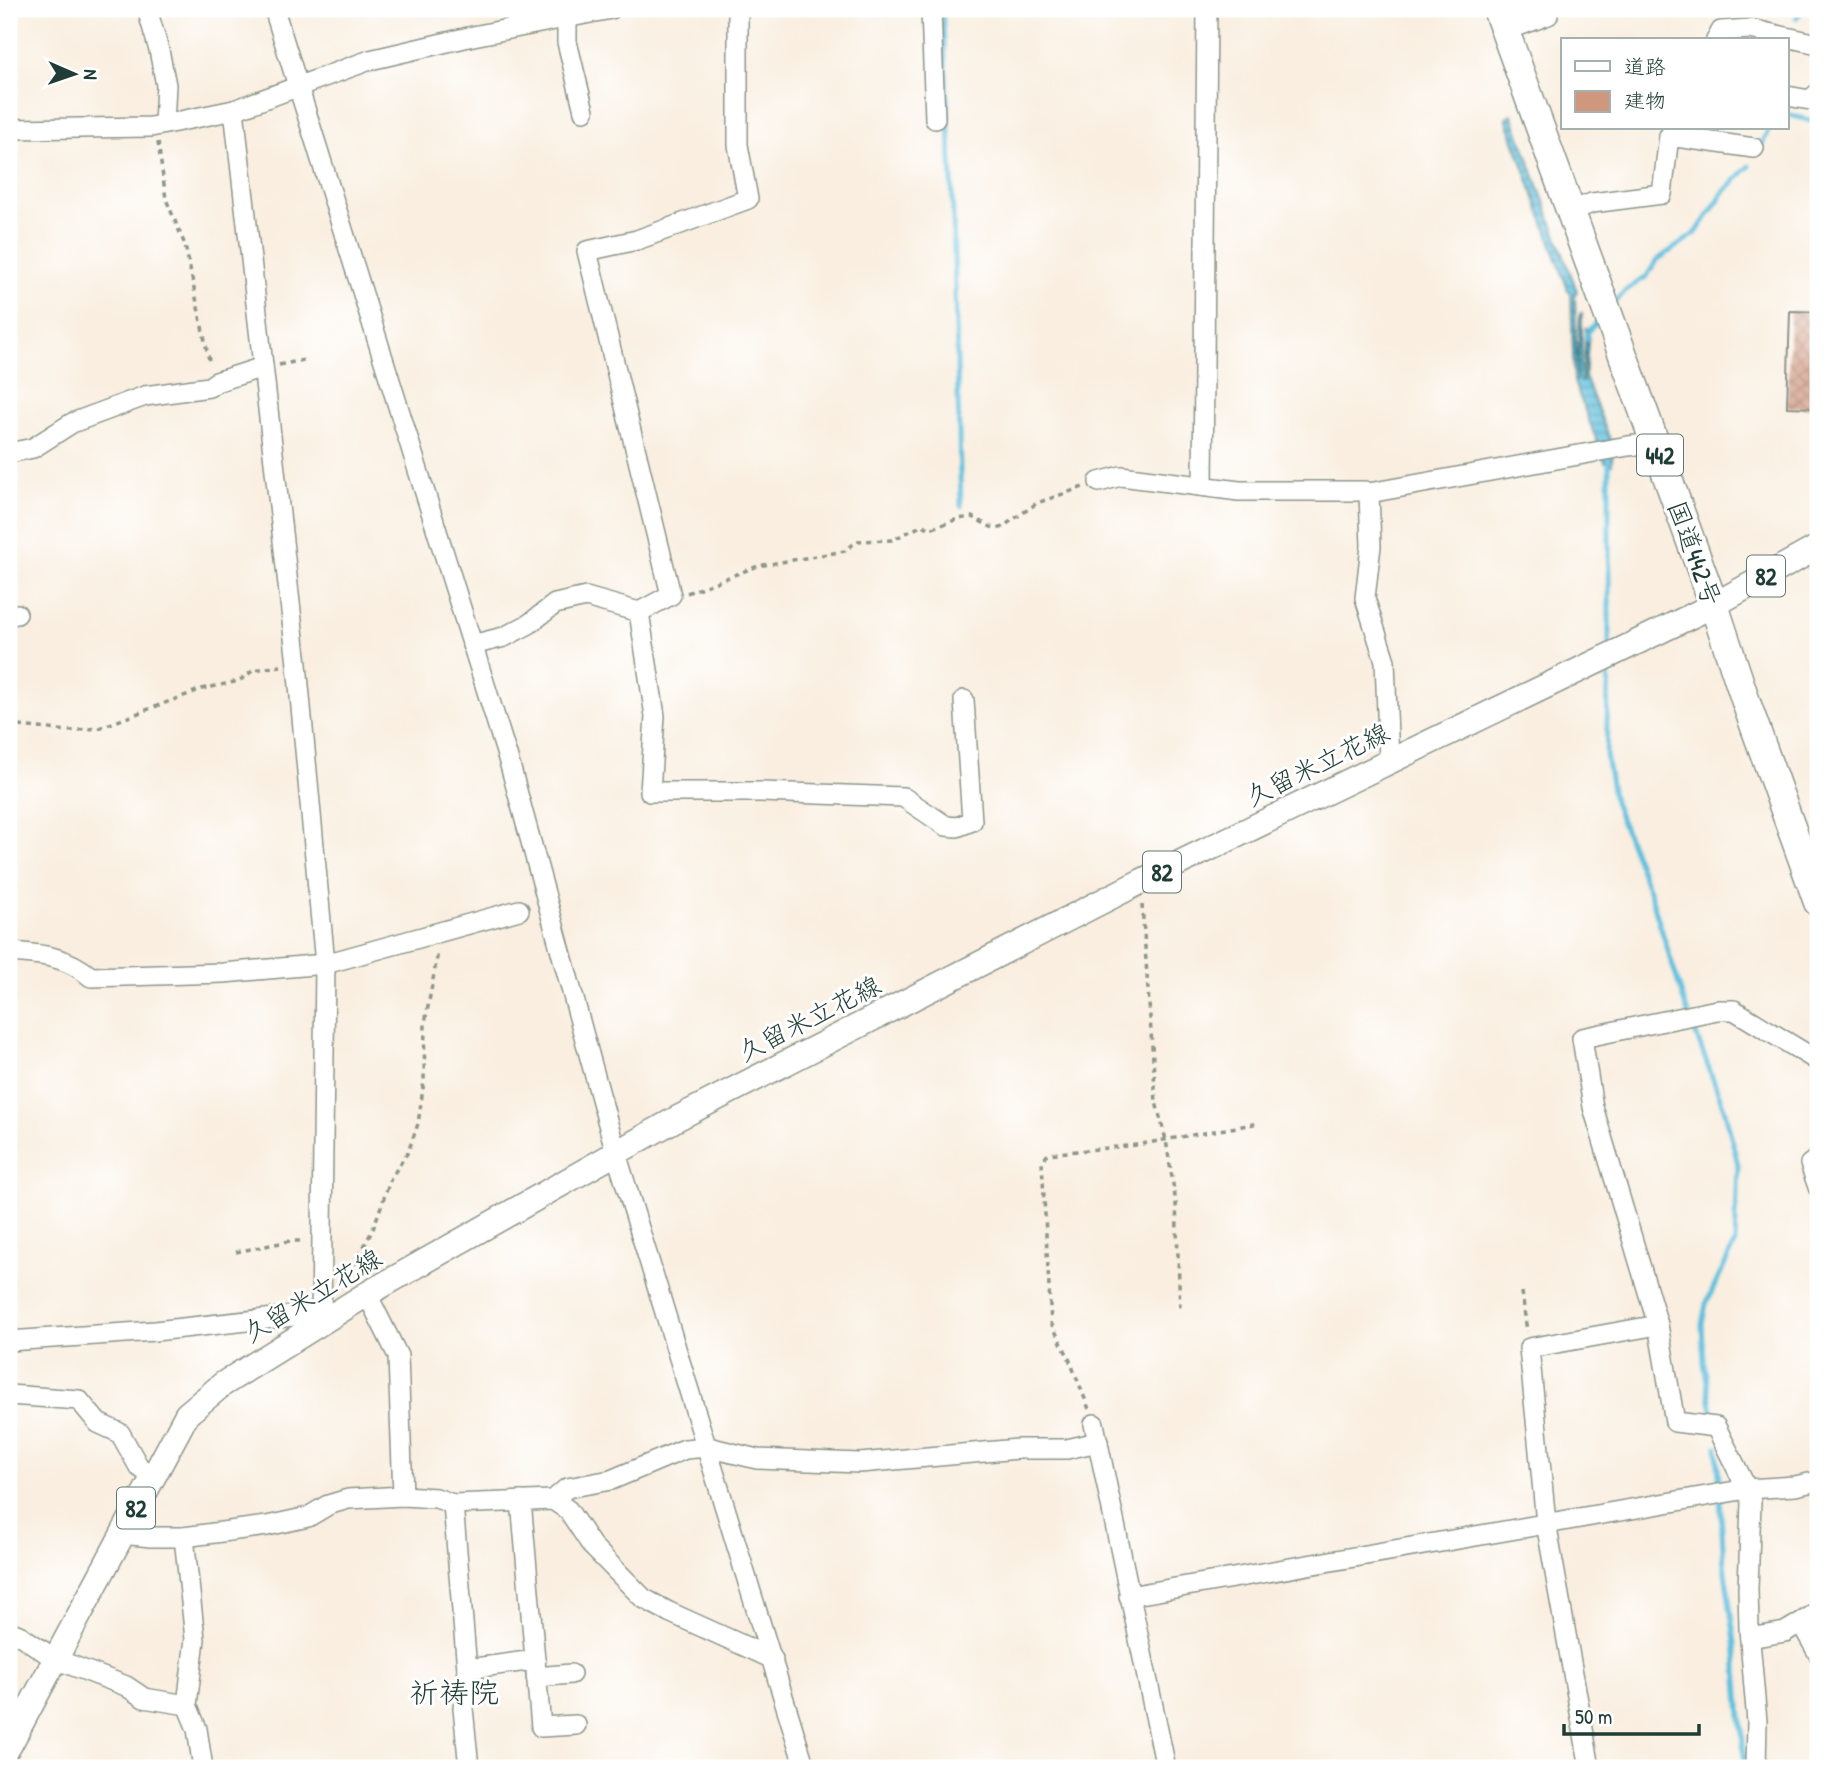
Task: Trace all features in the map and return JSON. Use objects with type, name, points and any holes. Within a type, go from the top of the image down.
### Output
[{"type":"highway","name":"国道442号","points":[[1501,20],[1714,605],[1818,902]]},
{"type":"main road","name":"久留米立花線","points":[[9,1746],[187,1414],[223,1384],[321,1319],[676,1119],[1142,881],[1714,605],[1818,547]]},
{"type":"street","points":[[147,9],[166,85],[160,125]]},
{"type":"street","points":[[274,9],[472,645],[549,902],[616,1153],[805,1768]]},
{"type":"street","points":[[9,129],[160,125],[234,110],[370,60],[567,16],[611,9]]},
{"type":"street","points":[[472,645],[504,637],[529,624],[555,604],[586,597],[639,612],[671,595],[587,251],[637,240],[748,199],[738,145],[738,9]]},
{"type":"street","points":[[931,9],[935,119]]},
{"type":"street","points":[[1203,486],[1207,9]]},
{"type":"street","points":[[1501,20],[1548,15],[1548,9]]},
{"type":"street","points":[[567,16],[567,42],[584,111]]},
{"type":"street","points":[[1717,38],[1721,31],[1750,29],[1818,44]]},
{"type":"street","points":[[1788,96],[1810,100],[1818,93]]},
{"type":"street","points":[[9,1341],[321,1319],[325,964],[297,664],[234,110]]},
{"type":"street","points":[[1571,211],[1592,204],[1662,194],[1669,136],[1754,148]]},
{"type":"street","points":[[9,453],[33,448],[72,424],[145,396],[218,383],[263,367]]},
{"type":"street","points":[[1099,482],[1121,476],[1239,491],[1369,493],[1655,443]]},
{"type":"street","points":[[1369,493],[1371,546],[1365,598],[1385,661],[1389,762]]},
{"type":"street","points":[[639,612],[655,716],[650,792],[761,792],[903,797],[946,826],[980,826],[964,700]]},
{"type":"street","points":[[9,951],[48,955],[78,965],[91,976],[223,973],[325,964],[519,910]]},
{"type":"street","points":[[1756,1768],[1758,1722],[1748,1589],[1751,1502],[1716,1427],[1675,1422],[1658,1325],[1593,1107],[1582,1038],[1717,1010],[1734,1010],[1818,1061]]},
{"type":"street","points":[[1818,1158],[1810,1164],[1818,1187]]},
{"type":"street","points":[[367,1294],[398,1356],[402,1496]]},
{"type":"street","points":[[1590,1768],[1546,1523],[1529,1348],[1658,1325]]},
{"type":"street","points":[[9,1395],[79,1400],[99,1423],[120,1433],[139,1467],[153,1476]]},
{"type":"street","points":[[552,1500],[567,1488],[611,1480],[685,1449],[708,1447],[757,1459],[860,1463],[1018,1449],[1067,1449],[1096,1433],[1166,1768]]},
{"type":"street","points":[[1129,1596],[1747,1489],[1795,1486],[1818,1481]]},
{"type":"street","points":[[122,1534],[184,1537],[278,1524],[308,1517],[328,1504],[348,1499],[402,1496],[436,1498],[453,1504],[552,1500],[568,1510],[592,1546],[643,1598],[773,1659]]},
{"type":"street","points":[[520,1501],[541,1727],[576,1725]]},
{"type":"street","points":[[453,1504],[467,1669],[463,1708],[469,1768]]},
{"type":"street","points":[[184,1537],[195,1639],[187,1705],[197,1728],[203,1768]]},
{"type":"street","points":[[1750,1638],[1786,1632],[1810,1618],[1818,1653]]},
{"type":"street","points":[[9,1631],[55,1659],[126,1686],[144,1698],[187,1705]]},
{"type":"street","points":[[467,1669],[535,1668],[571,1674]]},
{"type":"path","points":[[160,125],[166,199],[185,245],[218,383]]},
{"type":"path","points":[[263,367],[304,360]]},
{"type":"path","points":[[671,595],[683,594],[758,566],[845,551],[857,541],[892,540],[923,524],[930,529],[972,517],[991,527],[1001,528],[1037,503],[1099,482]]},
{"type":"path","points":[[9,725],[70,731],[99,728],[202,689],[239,681],[254,670],[297,664]]},
{"type":"path","points":[[1142,881],[1143,932],[1156,1102],[1166,1140],[1176,1203],[1181,1310]]},
{"type":"path","points":[[367,1294],[355,1264],[373,1229],[391,1178],[408,1152],[418,1124],[424,1082],[425,1023],[440,932]]},
{"type":"path","points":[[1096,1433],[1069,1356],[1051,1323],[1042,1162],[1048,1154],[1136,1145],[1259,1123]]},
{"type":"path","points":[[236,1252],[290,1241],[322,1242]]},
{"type":"path","points":[[1522,1292],[1529,1348]]},
{"type":"water","points":[[1512,114],[1577,291],[1577,381],[1582,313],[1581,382],[1586,327],[1589,334],[1585,377],[1613,447],[1612,464],[1605,462],[1574,382],[1571,294],[1506,118]]},
{"type":"building","points":[[1790,311],[1818,312],[1818,402],[1815,402],[1815,408],[1787,407]]},
{"type":"waterway","points":[[942,9],[952,179],[961,506]]},
{"type":"waterway","points":[[1796,18],[1804,9]]},
{"type":"waterway","points":[[1788,114],[1818,123]]},
{"type":"waterway","points":[[1760,149],[1768,130]]},
{"type":"waterway","points":[[1614,303],[1625,291],[1647,276],[1657,260],[1696,233],[1723,193],[1749,166]]},
{"type":"waterway","points":[[1587,338],[1587,333],[1601,318]]},
{"type":"waterway","points":[[1609,459],[1609,649]]},
{"type":"waterway","points":[[1609,665],[1606,755],[1614,802],[1651,896],[1685,1005],[1725,1111],[1738,1165],[1735,1243],[1706,1304],[1702,1324],[1704,1363],[1714,1424]]},
{"type":"waterway","points":[[1717,1447],[1724,1564],[1735,1642],[1745,1768]]},
{"type":"district","name":"祈祷院","points":[[454,1692]]}]
